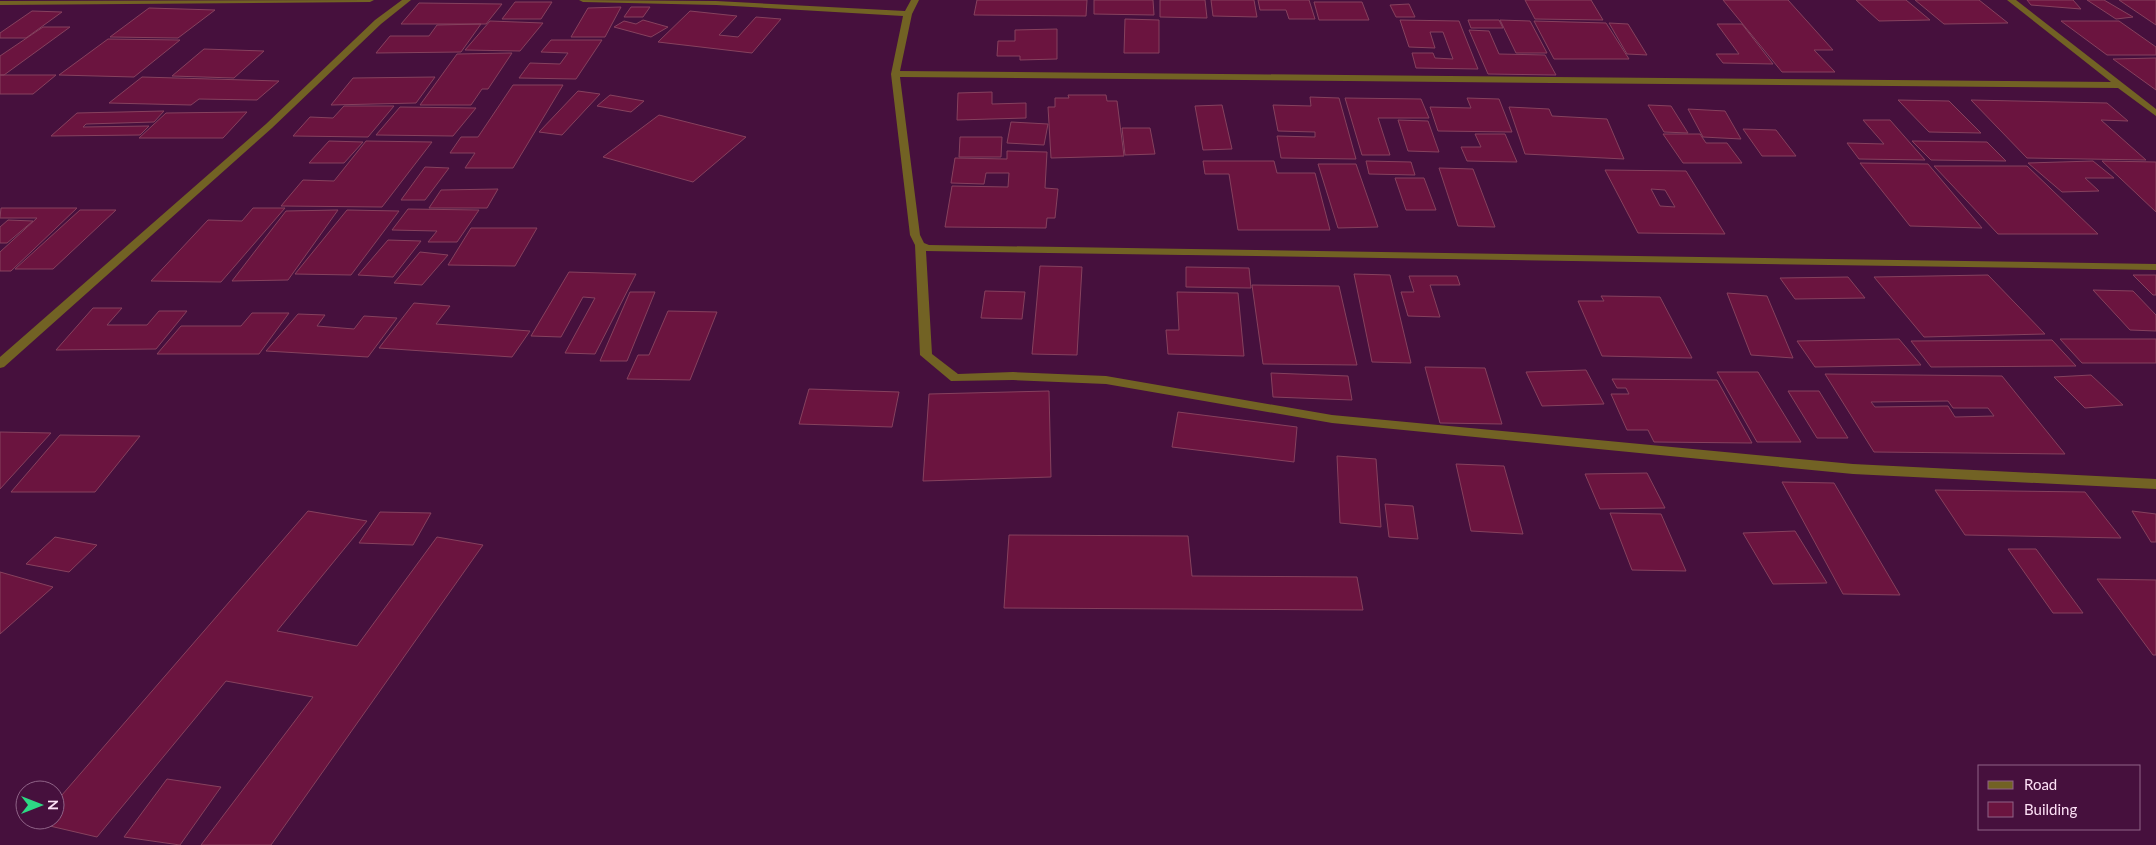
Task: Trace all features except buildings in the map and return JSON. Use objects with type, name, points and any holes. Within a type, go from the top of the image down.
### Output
[{"type":"street","points":[[0,3],[370,0]]},
{"type":"street","points":[[0,364],[269,126],[378,22],[407,0]]},
{"type":"street","points":[[583,0],[716,3],[908,14]]},
{"type":"street","points":[[915,0],[908,14],[895,74],[915,235],[920,245],[926,355],[955,378],[1013,376],[1106,380],[1332,418],[1853,469],[2156,484]]},
{"type":"street","points":[[2011,0],[2156,112]]},
{"type":"street","points":[[895,74],[2119,85]]},
{"type":"street","points":[[920,245],[927,248],[2156,267]]}]
